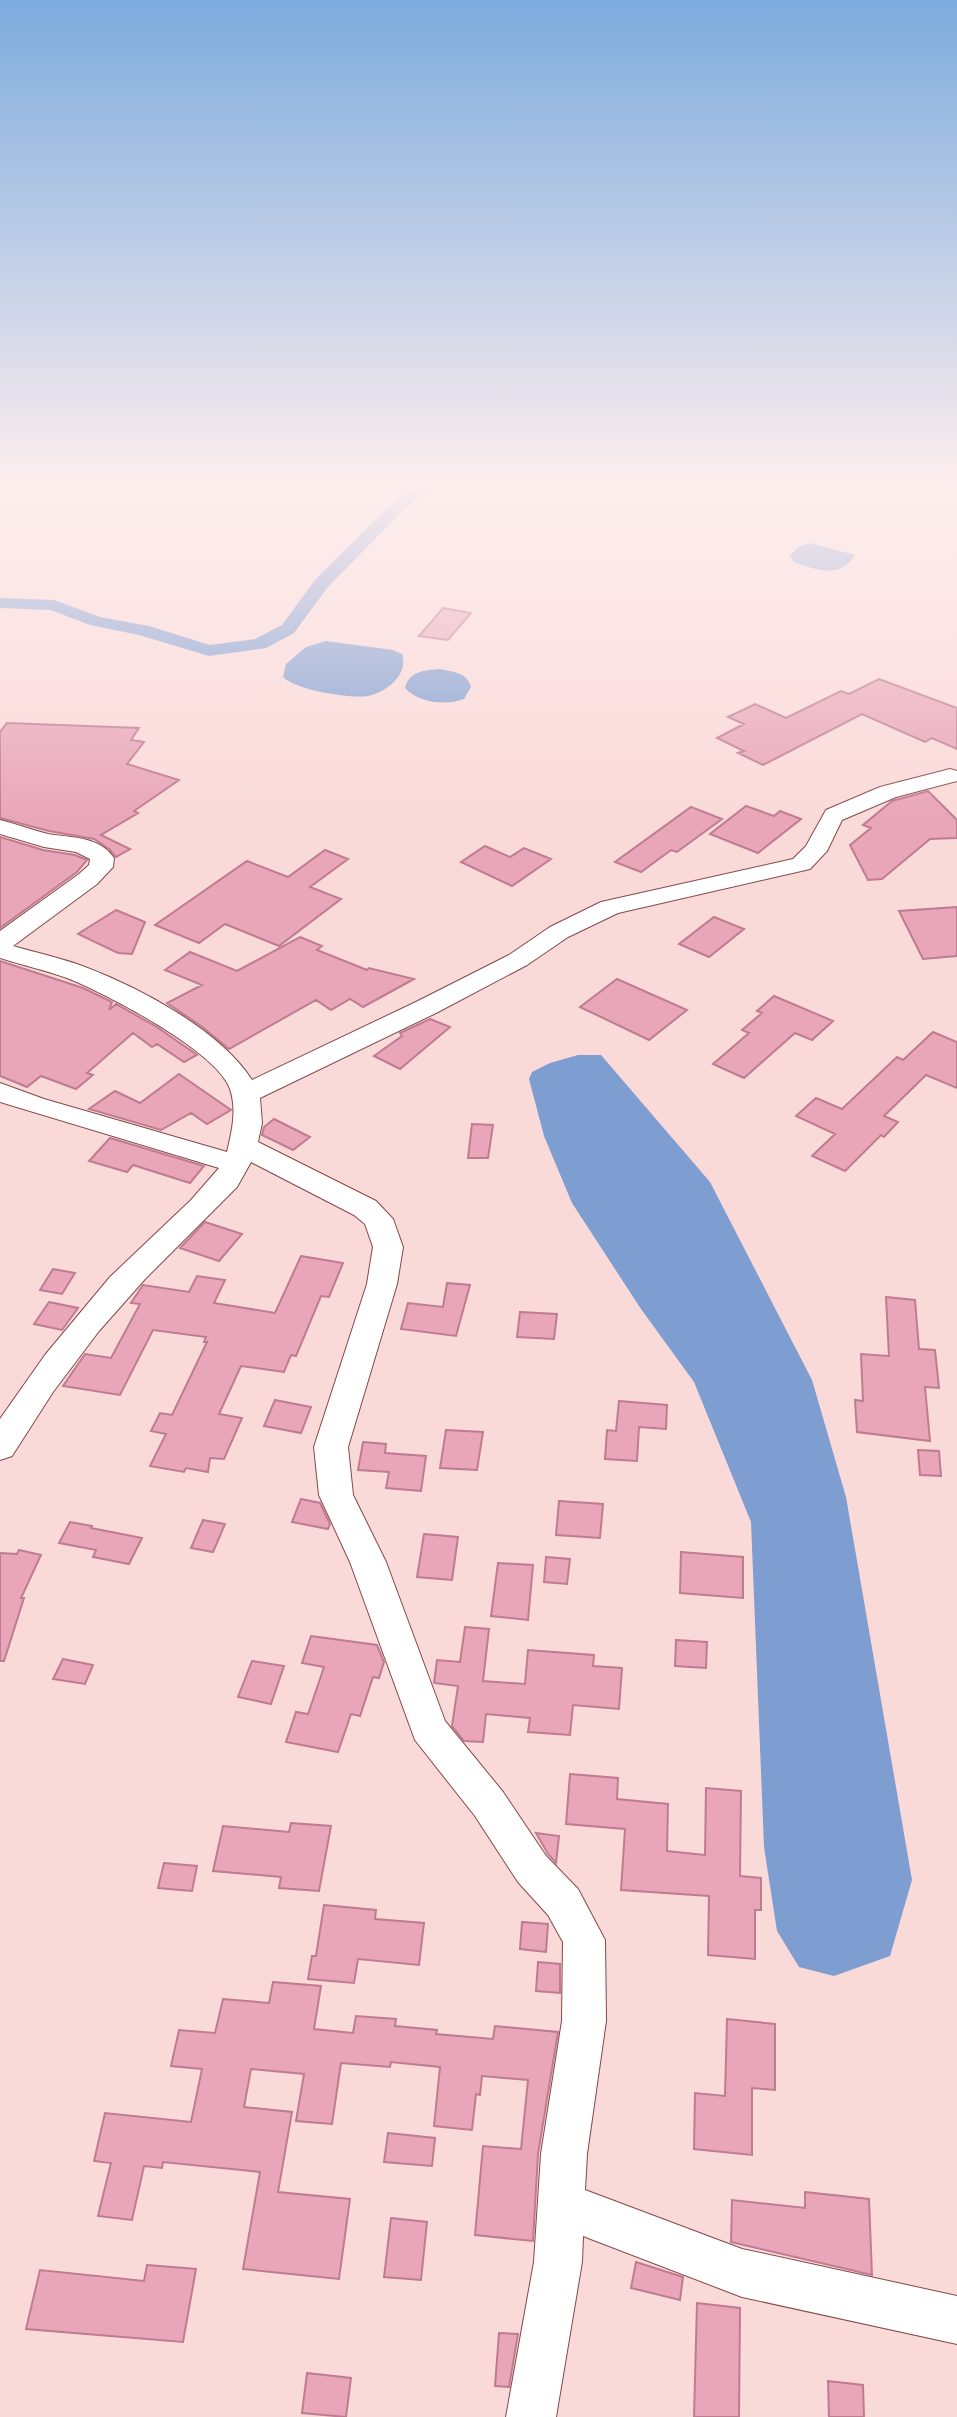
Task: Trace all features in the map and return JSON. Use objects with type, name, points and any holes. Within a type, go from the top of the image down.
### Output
[{"type":"street","points":[[244,1095],[427,1007],[517,960],[559,932],[610,907],[801,863],[817,852],[834,815],[897,789],[955,777]]},
{"type":"street","points":[[0,827],[84,847],[103,858],[101,867],[88,879],[0,943]]},
{"type":"street","points":[[0,950],[87,977],[153,1013],[222,1060],[243,1087],[248,1115],[239,1155],[211,1197],[123,1283],[87,1324],[30,1398],[0,1447]]},
{"type":"street","points":[[0,1092],[34,1105],[239,1155],[304,1175],[365,1208],[378,1219],[385,1236],[388,1247],[382,1284],[331,1447],[336,1495],[368,1562],[429,1729],[489,1804],[531,1869],[563,1902],[584,1940],[584,2021],[565,2154],[558,2262],[531,2417]]},
{"type":"street","points":[[561,2205],[626,2227],[661,2244],[742,2273],[957,2320]]},
{"type":"water","points":[[326,641],[393,650],[402,654],[402,668],[395,681],[382,691],[360,697],[311,690],[283,677],[286,664],[306,647]]},
{"type":"water","points":[[440,669],[466,678],[471,687],[464,699],[433,702],[417,697],[405,688],[414,675]]},
{"type":"water","points":[[578,1055],[601,1055],[710,1182],[812,1380],[846,1497],[912,1880],[890,1956],[834,1976],[799,1967],[777,1931],[764,1847],[751,1522],[694,1382],[641,1309],[572,1203],[544,1136],[529,1079],[532,1072],[550,1063]]},
{"type":"building","points":[[443,608],[471,613],[448,640],[419,636]]},
{"type":"building","points":[[879,679],[957,708],[957,749],[932,738],[925,742],[862,714],[763,765],[738,753],[744,751],[717,738],[744,724],[728,717],[755,704],[786,718],[841,691],[849,694]]},
{"type":"building","points":[[7,723],[139,728],[131,740],[144,742],[127,764],[179,780],[134,811],[138,813],[101,835],[130,849],[116,857],[94,839],[0,818],[0,732]]},
{"type":"building","points":[[928,791],[957,820],[957,838],[930,839],[882,879],[868,880],[850,845],[871,828],[863,825],[892,801]]},
{"type":"building","points":[[746,806],[774,816],[780,811],[801,819],[758,853],[710,834]]},
{"type":"building","points":[[691,807],[722,819],[677,852],[671,850],[641,872],[615,862]]},
{"type":"building","points":[[0,837],[87,860],[77,872],[0,928]]},
{"type":"building","points":[[485,846],[510,857],[524,848],[551,859],[512,886],[461,862]]},
{"type":"building","points":[[325,850],[348,859],[310,887],[341,899],[279,946],[225,924],[199,943],[155,925],[247,861],[288,877]]},
{"type":"building","points":[[957,907],[957,956],[923,959],[899,911]]},
{"type":"building","points":[[116,910],[145,922],[132,954],[118,953],[78,934]]},
{"type":"building","points":[[714,917],[744,929],[709,957],[679,944]]},
{"type":"building","points":[[300,937],[322,946],[317,950],[367,970],[369,968],[414,979],[363,1007],[350,999],[331,1010],[316,1000],[229,1049],[167,1003],[202,985],[165,970],[190,952],[237,971]]},
{"type":"building","points":[[0,961],[83,988],[112,1002],[109,1010],[116,1004],[157,1027],[197,1055],[184,1062],[157,1044],[152,1047],[133,1033],[87,1073],[93,1075],[76,1089],[41,1076],[27,1087],[0,1076]]},
{"type":"building","points":[[617,979],[687,1010],[649,1040],[580,1007]]},
{"type":"building","points":[[774,996],[833,1021],[812,1040],[795,1033],[744,1078],[713,1064],[749,1033],[742,1030],[762,1013],[757,1011]]},
{"type":"building","points":[[430,1019],[450,1027],[400,1069],[374,1056],[402,1036],[400,1033]]},
{"type":"building","points":[[933,1032],[957,1042],[957,1088],[926,1075],[884,1116],[898,1122],[845,1171],[812,1156],[835,1134],[796,1116],[816,1098],[842,1109],[897,1057],[903,1060]]},
{"type":"building","points":[[179,1074],[231,1110],[207,1124],[191,1113],[161,1130],[89,1109],[115,1091],[140,1103]]},
{"type":"building","points":[[274,1119],[310,1137],[293,1150],[262,1135],[264,1127]]},
{"type":"building","points":[[472,1124],[493,1125],[488,1158],[468,1158]]},
{"type":"building","points":[[110,1138],[204,1166],[190,1183],[133,1165],[127,1172],[89,1161]]},
{"type":"building","points":[[205,1222],[242,1234],[219,1261],[180,1248]]},
{"type":"building","points":[[301,1256],[343,1263],[329,1297],[321,1296],[296,1356],[291,1355],[284,1372],[241,1366],[219,1414],[242,1418],[224,1459],[210,1458],[208,1472],[186,1468],[184,1472],[150,1466],[166,1434],[151,1431],[160,1413],[172,1415],[207,1342],[204,1342],[206,1337],[153,1330],[120,1395],[63,1386],[85,1354],[111,1358],[140,1304],[131,1303],[143,1285],[189,1292],[197,1276],[225,1280],[214,1303],[275,1313]]},
{"type":"building","points":[[53,1269],[75,1273],[62,1294],[40,1290]]},
{"type":"building","points":[[447,1283],[470,1285],[456,1336],[401,1329],[408,1303],[443,1307]]},
{"type":"building","points":[[886,1297],[915,1300],[919,1349],[935,1350],[939,1388],[925,1387],[930,1441],[857,1432],[855,1400],[863,1401],[861,1354],[889,1356]]},
{"type":"building","points":[[49,1302],[78,1308],[62,1330],[34,1324]]},
{"type":"building","points":[[520,1312],[557,1314],[554,1339],[517,1337]]},
{"type":"building","points":[[275,1400],[311,1407],[301,1433],[264,1426]]},
{"type":"building","points":[[619,1401],[667,1405],[666,1429],[639,1427],[637,1461],[605,1459],[607,1430],[616,1431]]},
{"type":"building","points":[[446,1430],[483,1432],[477,1470],[440,1468]]},
{"type":"building","points":[[363,1442],[386,1444],[385,1453],[426,1456],[421,1491],[386,1488],[389,1472],[358,1470]]},
{"type":"building","points":[[918,1450],[939,1451],[941,1476],[920,1475]]},
{"type":"building","points":[[301,1499],[320,1503],[330,1524],[328,1529],[292,1522]]},
{"type":"building","points":[[559,1501],[603,1504],[600,1538],[556,1535]]},
{"type":"building","points":[[203,1520],[225,1524],[213,1552],[191,1548]]},
{"type":"building","points":[[70,1522],[142,1538],[129,1564],[93,1557],[96,1550],[59,1543]]},
{"type":"building","points":[[424,1534],[458,1537],[452,1580],[417,1577]]},
{"type":"building","points":[[19,1550],[41,1555],[21,1598],[24,1598],[4,1661],[0,1661],[0,1553],[17,1554]]},
{"type":"building","points":[[681,1552],[743,1557],[743,1598],[680,1593]]},
{"type":"building","points":[[546,1557],[570,1559],[567,1584],[544,1582]]},
{"type":"building","points":[[498,1563],[533,1565],[528,1620],[491,1616]]},
{"type":"building","points":[[465,1627],[489,1629],[483,1681],[525,1684],[528,1650],[594,1655],[593,1666],[622,1668],[619,1709],[573,1705],[570,1735],[528,1732],[530,1718],[486,1714],[483,1742],[464,1741],[452,1726],[458,1686],[434,1683],[437,1660],[460,1662]]},
{"type":"building","points":[[311,1636],[377,1645],[384,1662],[379,1678],[373,1677],[360,1716],[351,1714],[338,1752],[286,1742],[296,1712],[308,1714],[324,1667],[302,1663]]},
{"type":"building","points":[[676,1640],[707,1642],[706,1668],[675,1666]]},
{"type":"building","points":[[63,1659],[93,1665],[85,1684],[53,1679]]},
{"type":"building","points":[[252,1661],[284,1666],[271,1704],[238,1697]]},
{"type":"building","points":[[570,1774],[618,1778],[617,1799],[668,1804],[667,1851],[705,1855],[706,1788],[741,1791],[740,1876],[761,1878],[761,1910],[755,1910],[755,1959],[708,1955],[709,1896],[621,1890],[625,1829],[566,1824]]},
{"type":"building","points":[[291,1823],[331,1826],[319,1891],[279,1888],[281,1877],[213,1871],[223,1826],[289,1832]]},
{"type":"building","points":[[536,1833],[559,1836],[556,1863],[548,1854]]},
{"type":"building","points":[[164,1863],[197,1866],[192,1891],[158,1888]]},
{"type":"building","points":[[324,1905],[376,1910],[375,1919],[424,1923],[419,1965],[358,1959],[354,1983],[308,1979],[312,1956],[316,1956]]},
{"type":"building","points":[[522,1922],[548,1924],[546,1952],[520,1949]]},
{"type":"building","points":[[538,1962],[560,1964],[560,1993],[536,1991]]},
{"type":"building","points":[[273,1982],[321,1986],[314,2029],[353,2033],[356,2016],[396,2019],[395,2026],[437,2030],[436,2034],[493,2039],[495,2026],[558,2032],[538,2154],[533,2241],[475,2235],[483,2146],[521,2149],[528,2080],[482,2076],[480,2095],[476,2094],[472,2130],[434,2126],[440,2067],[391,2062],[390,2067],[341,2063],[332,2124],[296,2121],[304,2074],[251,2069],[244,2107],[292,2112],[278,2192],[350,2199],[339,2279],[243,2269],[260,2172],[163,2162],[162,2168],[144,2166],[132,2220],[98,2216],[111,2163],[94,2161],[105,2113],[191,2122],[202,2069],[171,2066],[179,2030],[215,2033],[223,1999],[269,2003]]},
{"type":"building","points":[[727,2019],[775,2024],[775,2090],[752,2088],[752,2155],[694,2149],[695,2093],[725,2096]]},
{"type":"building","points":[[388,2133],[435,2138],[432,2166],[384,2162]]},
{"type":"building","points":[[805,2192],[869,2199],[872,2275],[731,2242],[732,2200],[805,2208]]},
{"type":"building","points":[[391,2218],[427,2222],[421,2280],[384,2277]]},
{"type":"building","points":[[636,2262],[683,2277],[680,2300],[631,2288]]},
{"type":"building","points":[[147,2265],[196,2269],[183,2342],[26,2329],[40,2270],[144,2281]]},
{"type":"building","points":[[697,2303],[740,2308],[739,2417],[694,2417]]},
{"type":"building","points":[[499,2333],[518,2334],[509,2387],[495,2386]]},
{"type":"building","points":[[307,2373],[351,2378],[346,2417],[302,2413]]},
{"type":"building","points":[[828,2381],[863,2385],[864,2417],[829,2417]]},
{"type":"waterway","points":[[0,603],[54,605],[96,621],[143,630],[209,651],[260,644],[288,629],[314,594]]}]
